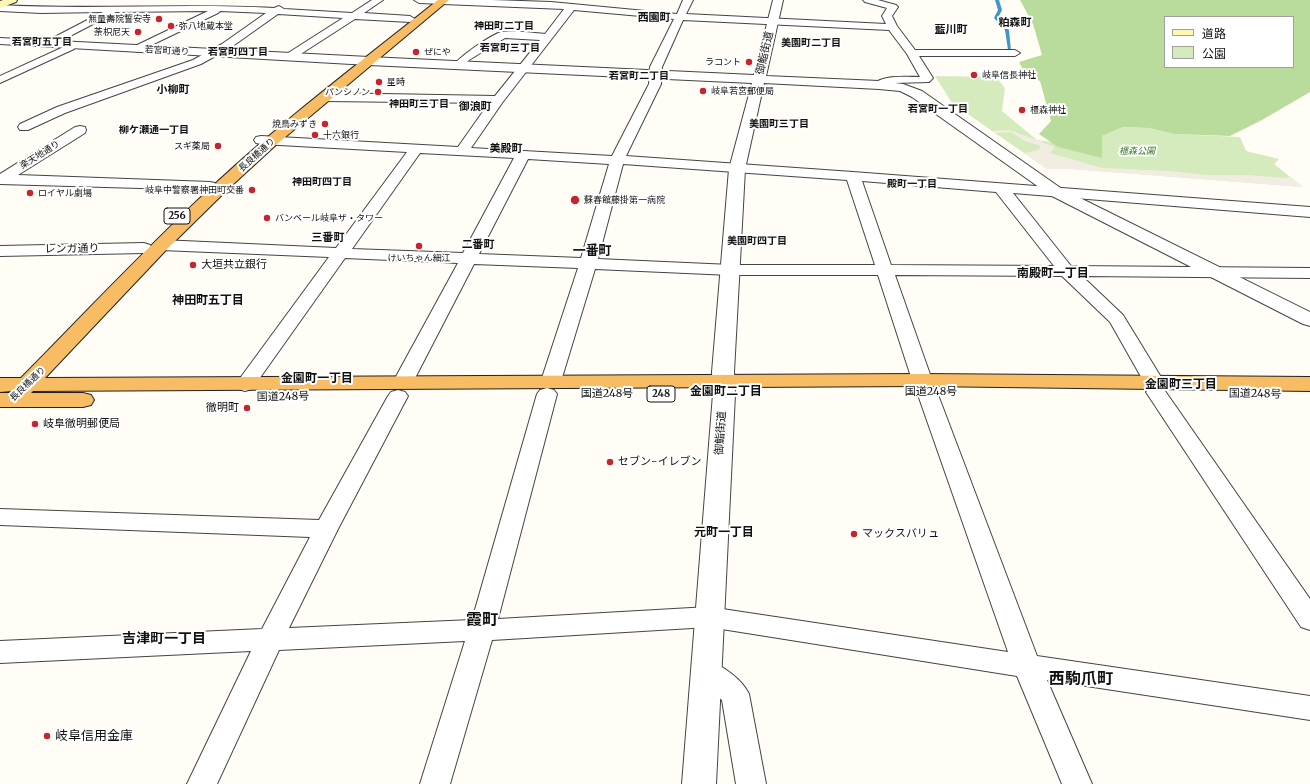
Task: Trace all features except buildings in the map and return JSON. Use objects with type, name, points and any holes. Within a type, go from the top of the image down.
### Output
[{"type":"highway","name":"長良橋通り","points":[[7,394],[222,186],[266,141],[326,97],[410,20],[440,0]]},
{"type":"highway","name":"長良橋通り","points":[[7,394],[144,248],[210,186],[440,0]]},
{"type":"highway","name":"国道248号","points":[[7,394],[400,389],[925,386],[1155,387],[1310,384]]},
{"type":"highway","name":"国道248号","points":[[7,394],[245,385],[400,389]]},
{"type":"highway","name":"国道248号","points":[[1155,387],[1310,395]]},
{"type":"main road","points":[[0,5],[12,0]]},
{"type":"street","points":[[49,44],[134,0]]},
{"type":"street","points":[[137,49],[221,8],[229,0]]},
{"type":"street","points":[[289,57],[378,0]]},
{"type":"street","points":[[419,0],[554,3],[571,7],[680,17],[892,27]]},
{"type":"street","points":[[614,10],[622,0]]},
{"type":"street","points":[[435,784],[482,630],[549,388],[588,264],[617,160],[655,84],[656,67],[688,0]]},
{"type":"street","name":"御鮨街道","points":[[699,784],[708,617],[737,169],[778,0]]},
{"type":"street","points":[[868,0],[894,7]]},
{"type":"street","points":[[902,0],[887,16],[892,27],[912,53],[927,78],[925,80],[928,89],[917,94]]},
{"type":"street","points":[[24,127],[61,110],[197,62],[287,4]]},
{"type":"street","points":[[461,152],[498,100],[524,69],[571,7]]},
{"type":"street","points":[[0,8],[41,10],[221,8],[410,20]]},
{"type":"street","points":[[459,65],[465,58],[503,35],[548,37]]},
{"type":"street","name":"若宮町通り","points":[[0,41],[524,69],[879,84],[902,88],[917,94],[1056,192],[1310,320]]},
{"type":"street","points":[[0,80],[72,46]]},
{"type":"street","points":[[912,53],[1015,53]]},
{"type":"street","points":[[879,84],[893,80],[925,80]]},
{"type":"street","points":[[326,97],[498,100]]},
{"type":"street","name":"楽天地通り","points":[[1,179],[80,130]]},
{"type":"street","points":[[266,141],[417,148],[853,176],[1310,212]]},
{"type":"street","points":[[245,385],[417,148]]},
{"type":"street","points":[[202,784],[270,640],[326,529],[522,155]]},
{"type":"street","points":[[853,176],[925,386],[1027,666],[1076,784]]},
{"type":"street","points":[[1,179],[210,186]]},
{"type":"street","points":[[1001,188],[1067,271],[1117,319],[1155,387],[1310,620]]},
{"type":"street","points":[[161,245],[731,270],[1214,271],[1310,273]]},
{"type":"street","name":"レンガ通り","points":[[0,251],[144,248]]},
{"type":"street","points":[[0,517],[326,529]]},
{"type":"street","points":[[0,652],[482,630],[708,617],[1310,708]]},
{"type":"street","points":[[706,671],[735,694],[751,784]]},
{"type":"green space","points":[[1020,0],[1310,0],[1310,92],[1262,120],[1230,136],[1174,134],[1149,128],[1123,127],[1102,136],[1102,158],[1058,147],[1039,134],[1051,121],[1040,81],[1026,75],[1019,62],[1042,55],[1033,24]]},
{"type":"green space","name":"橿森公園","points":[[935,76],[996,77],[1005,88],[1002,111],[1037,140],[1091,147],[1102,136],[1123,127],[1149,128],[1174,134],[1240,137],[1246,151],[1279,159],[1274,164],[1303,187],[1072,169],[1047,169],[952,103]]},
{"type":"shaded area","points":[[1006,130],[1055,147],[1050,153],[1102,168],[1169,171],[1208,175],[1290,177],[1303,187],[1072,169],[1047,169],[1024,153],[1038,150],[1041,146],[1025,141],[1011,132],[996,133],[993,131]]},
{"type":"waterway","points":[[997,0],[1000,10],[996,18],[1007,30],[1010,50]]},
{"type":"place","name":"無量壽院誓安寺","points":[[159,19]]},
{"type":"place","name":"弥八地蔵本堂","points":[[171,26]]},
{"type":"place","name":"荼枳尼天","points":[[138,32]]},
{"type":"place","name":"ぜにや","points":[[416,52]]},
{"type":"place","name":"ラコント","points":[[749,62]]},
{"type":"place","name":"岐阜信長神社","points":[[974,75]]},
{"type":"place","name":"星時","points":[[379,82]]},
{"type":"place","name":"岐阜若宮郵便局","points":[[703,91]]},
{"type":"place","name":"パンシノン","points":[[378,92]]},
{"type":"place","name":"橿森神社","points":[[1022,110]]},
{"type":"place","name":"焼鳥みずき","points":[[325,124]]},
{"type":"place","name":"十六銀行","points":[[315,135]]},
{"type":"place","name":"スギ薬局","points":[[218,146]]},
{"type":"place","name":"岐阜中警察署神田町交番","points":[[252,190]]},
{"type":"place","name":"ロイヤル劇場","points":[[30,193]]},
{"type":"place","name":"蘇春館藤掛第一病院","points":[[575,200]]},
{"type":"place","name":"バンベール岐阜ザ・タワー","points":[[267,218]]},
{"type":"place","name":"けいちゃん細江","points":[[419,246]]},
{"type":"place","name":"大垣共立銀行","points":[[193,265]]},
{"type":"place","name":"徹明町","points":[[247,408]]},
{"type":"place","name":"岐阜徹明郵便局","points":[[35,424]]},
{"type":"place","name":"セブン-イレブン","points":[[610,462]]},
{"type":"place","name":"マックスバリュ","points":[[854,534]]},
{"type":"place","name":"岐阜信用金庫","points":[[47,736]]},
{"type":"district","name":"西園町","points":[[654,18]]},
{"type":"district","name":"粕森町","points":[[1015,23]]},
{"type":"district","name":"神田町二丁目","points":[[504,26]]},
{"type":"district","name":"藍川町","points":[[951,30]]},
{"type":"district","name":"若宮町五丁目","points":[[42,42]]},
{"type":"district","name":"美園町二丁目","points":[[811,43]]},
{"type":"district","name":"若宮町三丁目","points":[[510,48]]},
{"type":"district","name":"若宮町四丁目","points":[[238,52]]},
{"type":"district","name":"若宮町二丁目","points":[[639,76]]},
{"type":"district","name":"小柳町","points":[[173,90]]},
{"type":"district","name":"神田町三丁目","points":[[419,104]]},
{"type":"district","name":"御浪町","points":[[475,107]]},
{"type":"district","name":"若宮町一丁目","points":[[938,109]]},
{"type":"district","name":"美園町三丁目","points":[[779,124]]},
{"type":"district","name":"柳ケ瀬通一丁目","points":[[154,130]]},
{"type":"district","name":"美殿町","points":[[506,149]]},
{"type":"district","name":"神田町四丁目","points":[[322,182]]},
{"type":"district","name":"殿町一丁目","points":[[912,184]]},
{"type":"district","name":"三番町","points":[[328,238]]},
{"type":"district","name":"美園町四丁目","points":[[757,241]]},
{"type":"district","name":"二番町","points":[[478,245]]},
{"type":"district","name":"一番町","points":[[592,251]]},
{"type":"district","name":"南殿町一丁目","points":[[1053,274]]},
{"type":"district","name":"神田町五丁目","points":[[208,301]]},
{"type":"district","name":"金園町一丁目","points":[[317,379]]},
{"type":"district","name":"金園町三丁目","points":[[1181,385]]},
{"type":"district","name":"金園町二丁目","points":[[726,392]]},
{"type":"district","name":"元町一丁目","points":[[724,533]]},
{"type":"district","name":"霞町","points":[[482,620]]},
{"type":"district","name":"吉津町一丁目","points":[[164,639]]},
{"type":"district","name":"西駒爪町","points":[[1081,679]]}]
